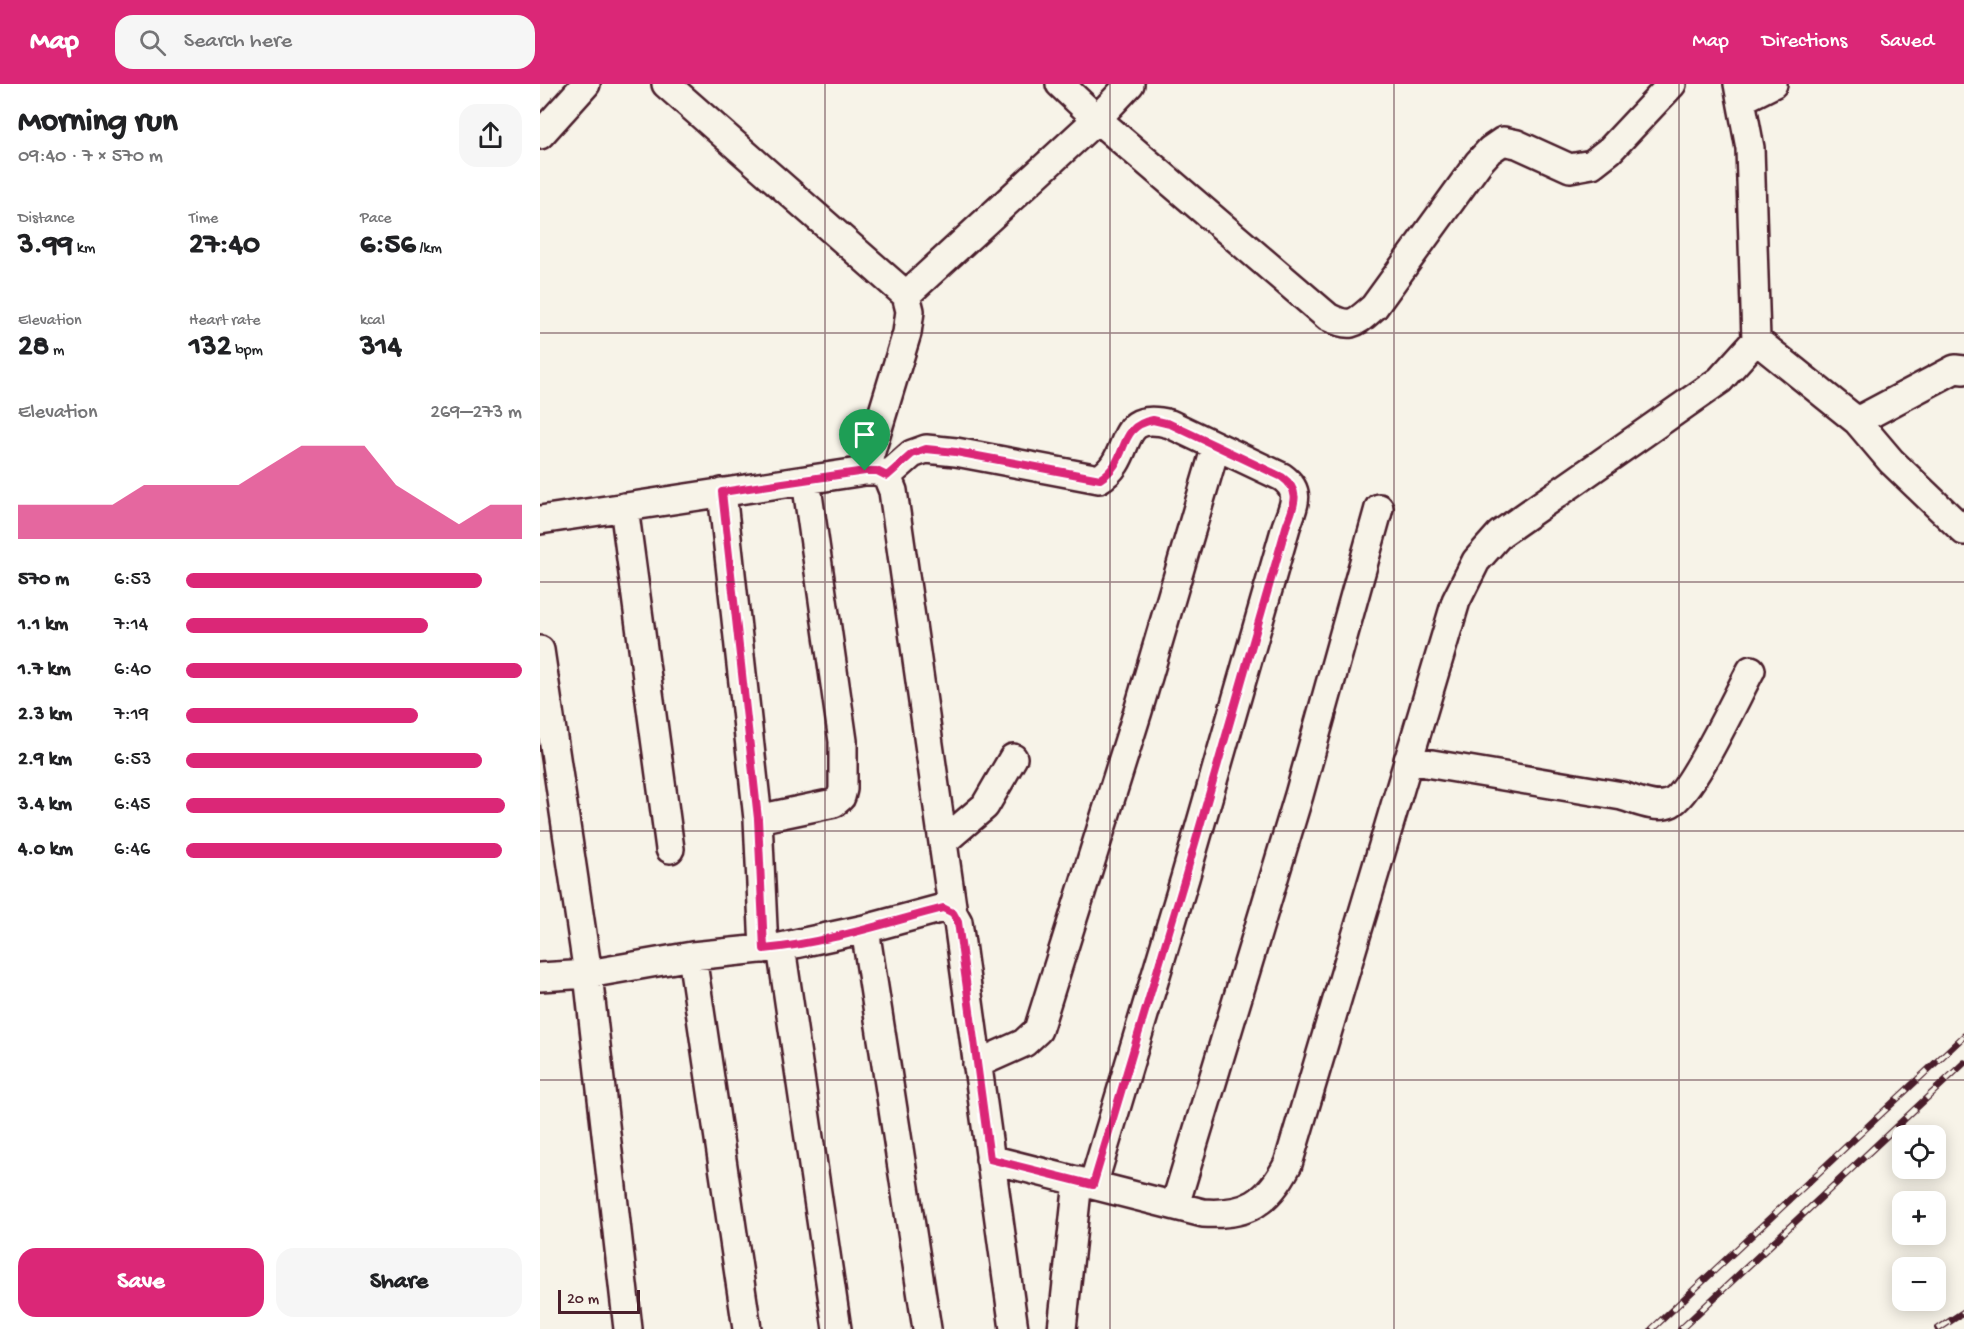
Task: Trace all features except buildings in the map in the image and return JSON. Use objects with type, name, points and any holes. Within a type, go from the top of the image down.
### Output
[{"type":"street","points":[[540,135],[586,84]]},
{"type":"street","points":[[666,84],[906,296],[910,311],[907,333],[876,473]]},
{"type":"street","points":[[1060,84],[1097,119],[1328,317],[1342,325],[1357,322],[1374,307],[1490,150],[1503,141],[1517,144],[1570,168],[1592,164],[1610,150],[1672,84]]},
{"type":"street","points":[[906,296],[1097,119],[1130,84]]},
{"type":"street","points":[[990,1159],[1203,1213],[1222,1214],[1249,1208],[1264,1200],[1278,1184],[1288,1164],[1456,601],[1476,561],[1500,534],[1720,380],[1756,340],[1750,148],[1739,92],[1773,84]]},
{"type":"street","points":[[1756,340],[1857,421],[1891,461],[1964,531]]},
{"type":"street","points":[[1857,421],[1956,369],[1964,370]]},
{"type":"street","points":[[540,520],[806,480],[876,473],[926,449],[956,452],[1100,479],[1117,463],[1131,428],[1140,422],[1153,420],[1170,424],[1291,483],[1295,494],[1294,505],[1185,878],[1085,1183],[1062,1329]]},
{"type":"street","points":[[977,1064],[1024,1043],[1038,1030],[1138,711],[1216,446]]},
{"type":"street","points":[[876,473],[893,491],[953,913],[958,922],[1014,1329]]},
{"type":"street","points":[[758,819],[834,803],[841,797],[843,789],[843,741],[806,480]]},
{"type":"street","points":[[722,492],[772,948],[837,1329]]},
{"type":"street","points":[[624,507],[670,849]]},
{"type":"street","points":[[1174,1206],[1299,795],[1379,508]]},
{"type":"street","points":[[540,650],[551,790],[588,974],[628,1329]]},
{"type":"street","points":[[1408,760],[1622,796],[1654,806],[1669,805],[1679,798],[1692,781],[1751,670]]},
{"type":"street","points":[[943,842],[985,806],[1013,758]]},
{"type":"street","points":[[540,977],[588,974],[692,956],[772,948],[865,929],[943,908],[953,913]]},
{"type":"street","points":[[865,929],[927,1329]]},
{"type":"street","points":[[692,956],[747,1329]]},
{"type":"railway","points":[[1652,1329],[1964,1036]]},
{"type":"railway","points":[[1681,1329],[1964,1063]]},
{"type":"railway","points":[[1938,1329],[1964,1312]]},
{"type":"route","points":[[1153,420],[1170,424],[1282,477],[1291,483],[1295,494],[1294,505],[1185,878],[1093,1185],[990,1159],[958,922],[953,913],[943,908],[865,929],[764,949],[758,819],[722,492],[865,471],[877,471],[887,476],[912,454],[926,449],[956,452],[1100,479],[1117,463],[1131,428],[1140,422],[1153,420]]}]
